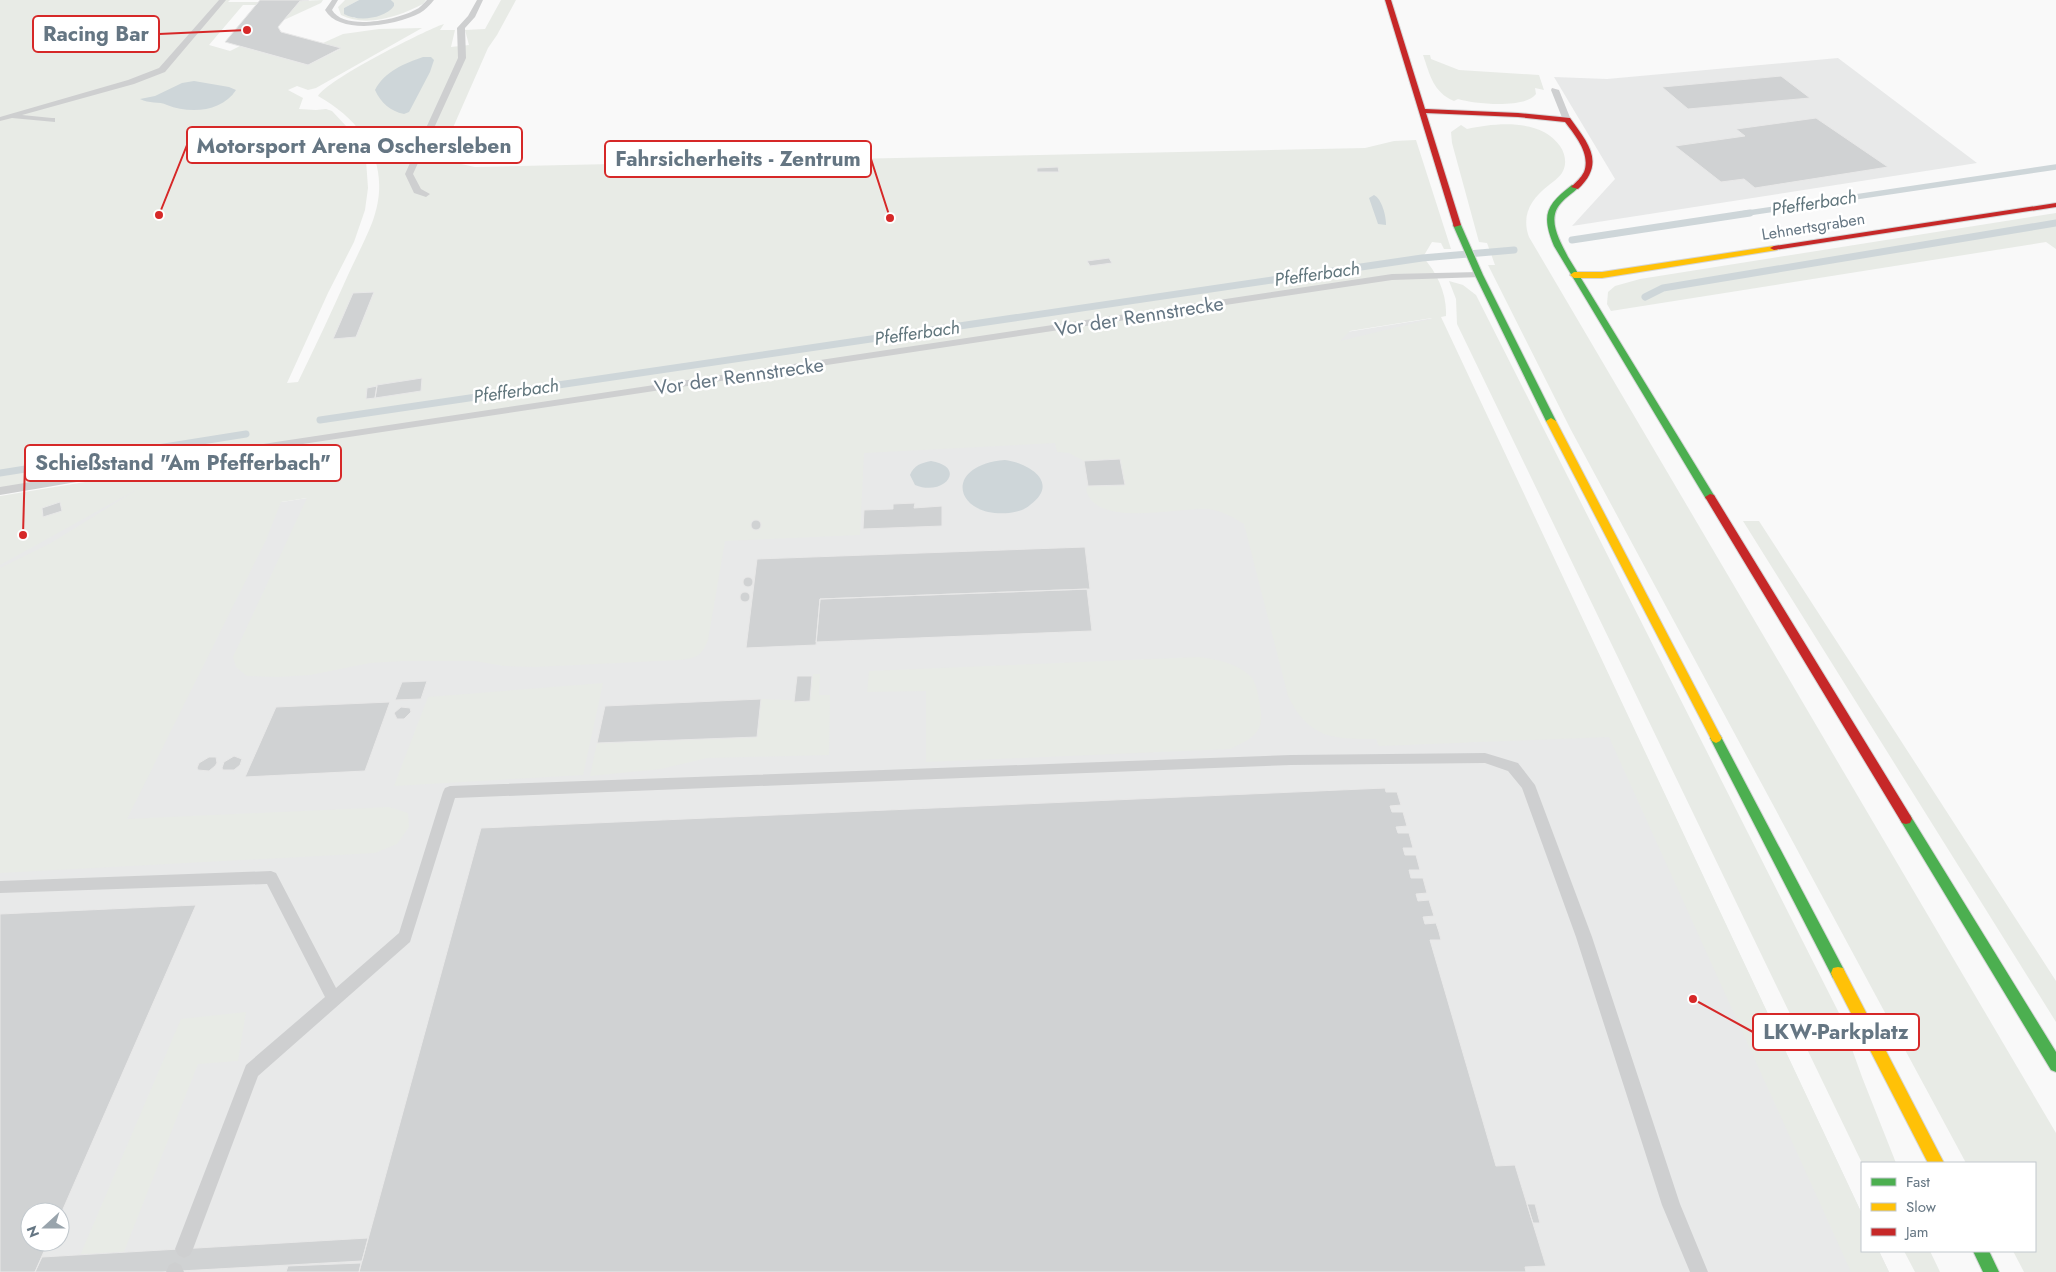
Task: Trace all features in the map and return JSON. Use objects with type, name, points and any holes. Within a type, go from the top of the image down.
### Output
[{"type":"street","points":[[1388,0],[1446,190],[1472,261],[1556,430],[1935,1162]]},
{"type":"street","points":[[1422,111],[1518,115],[1567,120],[1582,142],[1588,155],[1589,166],[1587,176],[1557,201],[1548,218],[1550,229],[1574,275],[2056,1065]]},
{"type":"street","name":"Lehnertsgraben","points":[[1574,275],[1602,276],[2056,205]]},
{"type":"street","points":[[1982,1252],[1992,1272]]},
{"type":"lane","points":[[0,118],[130,82],[162,70],[223,0]]},
{"type":"lane","points":[[335,0],[328,8],[332,18],[349,23],[368,24],[406,17],[426,7],[431,0]]},
{"type":"lane","points":[[426,194],[417,191],[409,174],[462,58],[461,28],[480,0]]},
{"type":"lane","points":[[1555,90],[1567,120]]},
{"type":"lane","points":[[9,116],[52,120]]},
{"type":"lane","name":"Vor der Rennstrecke","points":[[0,491],[276,445],[1392,277],[1479,275]]},
{"type":"lane","points":[[184,1249],[252,1071],[406,937],[450,792],[1292,760],[1485,758],[1513,767],[1528,785],[1584,937],[1671,1205],[1700,1272]]},
{"type":"lane","points":[[0,887],[271,877],[334,1000]]},
{"type":"shaded area","points":[[0,0],[230,0],[228,2],[259,2],[256,5],[243,5],[209,45],[230,51],[240,46],[308,65],[340,49],[323,43],[343,34],[379,29],[422,28],[316,88],[308,90],[297,86],[288,90],[303,98],[299,109],[326,109],[332,111],[347,127],[357,141],[366,160],[368,188],[365,210],[354,242],[328,293],[287,383],[298,382],[372,223],[378,203],[379,183],[377,165],[371,149],[362,133],[350,119],[318,96],[338,79],[355,69],[414,37],[441,25],[444,24],[440,30],[455,30],[451,47],[469,45],[465,30],[485,29],[501,0],[516,0],[488,48],[437,164],[461,164],[475,167],[1365,148],[1394,141],[1416,140],[1451,249],[1444,249],[1441,243],[1432,242],[1423,257],[1433,270],[1443,291],[1446,316],[1441,317],[1861,1212],[1861,1252],[1879,1252],[1889,1272],[1851,1272],[1609,737],[1379,746],[1376,739],[1335,737],[1314,729],[1296,710],[1288,696],[1244,524],[1218,511],[1209,509],[1139,513],[1104,509],[1092,501],[1086,489],[1088,486],[1125,485],[1120,459],[1084,461],[1069,453],[1057,452],[1055,443],[864,453],[860,535],[725,541],[708,640],[703,650],[697,656],[679,660],[535,667],[504,666],[475,661],[403,661],[370,663],[310,675],[247,676],[236,667],[233,657],[307,498],[281,502],[266,540],[127,819],[389,807],[408,813],[409,827],[397,844],[375,853],[0,873],[0,568],[51,543],[141,487],[0,565],[0,496],[158,470],[156,478],[225,467],[232,449],[0,488]],"holes":[[[374,292],[356,337],[334,338],[353,293]],[[1431,319],[1340,341],[1350,331]]]},
{"type":"shaded area","points":[[323,0],[321,3],[284,20],[300,1]]},
{"type":"shaded area","points":[[345,0],[359,0],[344,8],[354,18],[360,18],[389,9],[394,6],[391,0],[426,0],[423,4],[404,13],[383,19],[361,20],[341,15],[338,7]]},
{"type":"shaded area","points":[[359,0],[391,0],[394,6],[384,14],[370,18],[356,18],[344,14],[344,8]]},
{"type":"shaded area","points":[[1423,55],[1430,55],[1431,59],[1459,70],[1539,75],[1544,90],[1535,88],[1536,94],[1530,99],[1521,102],[1487,104],[1458,99],[1454,101],[1441,93],[1437,88],[1430,76]]},
{"type":"shaded area","points":[[423,57],[431,57],[434,60],[430,72],[409,112],[404,114],[390,109],[383,103],[375,90],[389,73]]},
{"type":"shaded area","points":[[1838,58],[1977,163],[1572,226],[1615,179],[1554,77],[1607,79]]},
{"type":"shaded area","points":[[194,81],[236,90],[223,103],[214,107],[195,110],[176,108],[140,99],[155,96],[182,83]]},
{"type":"shaded area","points":[[1461,125],[1467,129],[1491,125],[1517,125],[1541,131],[1552,137],[1562,149],[1565,161],[1563,171],[1559,177],[1537,196],[1529,208],[1526,222],[1529,237],[2056,1133],[2056,1272],[2024,1272],[2014,1252],[2036,1252],[2036,1162],[1965,1162],[1571,430],[1488,265],[1495,265],[1487,243],[1479,242],[1452,143],[1451,132]]},
{"type":"shaded area","points":[[1374,195],[1381,204],[1386,225],[1378,224],[1369,198]]},
{"type":"shaded area","points":[[2056,213],[2056,249],[2046,242],[1611,311],[1607,304],[1608,292],[1615,286],[1640,279]]},
{"type":"shaded area","points":[[1449,281],[1463,285],[1476,295],[1839,1013],[1896,1162],[1862,1162],[1457,324],[1456,299]]},
{"type":"shaded area","points":[[1440,317],[1861,1212],[1861,1252],[1879,1252],[1889,1272],[0,1272],[0,558],[156,478],[282,502]]},
{"type":"shaded area","points":[[1005,460],[1023,465],[1038,475],[1042,481],[1039,497],[1026,508],[1012,513],[990,512],[976,508],[967,500],[963,490],[964,480],[971,471],[985,464]]},
{"type":"shaded area","points":[[931,461],[942,464],[948,469],[950,474],[948,480],[935,487],[926,488],[915,485],[910,475],[914,469],[918,465]]},
{"type":"shaded area","points":[[1743,521],[1759,521],[2056,981],[2056,1022]]},
{"type":"shaded area","points":[[1199,657],[1220,661],[1241,669],[1252,678],[1256,686],[1261,711],[1260,726],[1257,732],[1246,741],[1230,749],[926,762],[926,691],[867,692],[869,671]]},
{"type":"shaded area","points":[[813,674],[820,674],[819,695],[830,695],[829,755],[707,758],[661,769],[590,776],[597,743],[756,737],[761,699],[810,701]]},
{"type":"shaded area","points":[[603,683],[583,775],[394,786],[428,697]]},
{"type":"shaded area","points":[[246,1012],[238,1061],[198,1064],[116,1272],[73,1272],[181,1019]]},
{"type":"shaded area","points":[[1905,1252],[1930,1252],[1940,1272],[1915,1272]]},
{"type":"building","points":[[260,0],[309,0],[300,1],[278,27],[281,32],[341,48],[308,65],[225,42]]},
{"type":"building","points":[[1781,76],[1810,98],[1688,109],[1662,87]]},
{"type":"building","points":[[1816,118],[1888,167],[1755,188],[1744,179],[1721,182],[1675,146],[1745,136],[1736,129]]},
{"type":"building","points":[[1058,167],[1059,172],[1037,172],[1037,168]]},
{"type":"building","points":[[1109,258],[1112,263],[1090,266],[1087,261]]},
{"type":"building","points":[[374,292],[356,337],[333,339],[353,293]]},
{"type":"building","points":[[422,378],[421,391],[375,398],[377,385]]},
{"type":"building","points":[[377,386],[375,398],[366,399],[367,388]]},
{"type":"building","points":[[1120,459],[1125,485],[1088,486],[1084,461]]},
{"type":"building","points":[[60,502],[62,511],[43,517],[42,508]]},
{"type":"building","points":[[915,503],[914,508],[942,506],[942,526],[863,529],[864,510],[893,509],[893,504]]},
{"type":"building","points":[[756,520],[761,525],[756,530],[751,525]]},
{"type":"building","points":[[1085,547],[1090,589],[820,599],[816,645],[746,648],[757,559]]},
{"type":"building","points":[[746,577],[750,577],[753,582],[752,586],[746,587],[743,584],[743,580]]},
{"type":"building","points":[[1087,589],[1092,631],[816,642],[820,599]]},
{"type":"building","points":[[743,592],[747,592],[750,597],[749,601],[743,602],[740,599],[740,595]]},
{"type":"building","points":[[797,676],[812,676],[810,701],[794,702]]},
{"type":"building","points":[[427,681],[421,699],[395,700],[402,682]]},
{"type":"building","points":[[761,699],[757,737],[597,743],[605,706]]},
{"type":"building","points":[[390,702],[365,771],[245,777],[276,707]]},
{"type":"building","points":[[401,707],[410,708],[411,712],[404,719],[397,719],[394,713]]},
{"type":"building","points":[[234,756],[242,759],[240,765],[234,770],[223,770],[224,762]]},
{"type":"building","points":[[209,757],[216,757],[217,763],[215,766],[209,771],[198,770],[199,763]]},
{"type":"building","points":[[1385,788],[1386,792],[1397,792],[1401,805],[1390,806],[1392,812],[1403,812],[1407,826],[1396,827],[1398,833],[1409,833],[1413,848],[1403,848],[1405,855],[1416,855],[1420,870],[1409,870],[1411,878],[1423,878],[1427,893],[1416,894],[1418,901],[1429,900],[1434,916],[1423,917],[1425,924],[1436,923],[1439,932],[1441,940],[1430,940],[1496,1166],[1515,1165],[1546,1266],[1525,1267],[1526,1272],[359,1272],[481,828]]},
{"type":"building","points":[[196,905],[66,1202],[20,1202],[20,1252],[44,1252],[35,1272],[0,1272],[0,914]]},
{"type":"building","points":[[1527,1204],[1535,1204],[1540,1223],[1533,1223]]},
{"type":"building","points":[[368,1238],[362,1261],[162,1272],[35,1272],[42,1257]]},
{"type":"building","points":[[361,1263],[359,1272],[286,1272],[288,1266]]},
{"type":"waterway","name":"Pfefferbach","points":[[1741,214],[2056,167]]},
{"type":"waterway","name":"Pfefferbach","points":[[1572,240],[1750,213]]},
{"type":"waterway","points":[[1645,297],[1663,288],[2056,223]]},
{"type":"waterway","name":"Pfefferbach","points":[[320,420],[1422,258],[1514,250]]},
{"type":"waterway","name":"Pfefferbach","points":[[0,473],[246,434]]},
{"type":"traffic: fast","points":[[1575,187],[1556,203],[1551,211],[1550,219],[1554,236],[1564,257],[1710,497]]},
{"type":"traffic: fast","points":[[1457,225],[1479,275],[1551,421]]},
{"type":"traffic: fast","points":[[1716,738],[1838,973]]},
{"type":"traffic: fast","points":[[1906,819],[2056,1065]]},
{"type":"traffic: fast","points":[[1981,1252],[1991,1272]]},
{"type":"traffic: slow","points":[[1574,275],[1602,275],[1774,248]]},
{"type":"traffic: slow","points":[[1551,421],[1716,738]]},
{"type":"traffic: slow","points":[[1838,973],[1935,1162]]},
{"type":"traffic: jam","points":[[1388,0],[1457,225]]},
{"type":"traffic: jam","points":[[1421,111],[1518,115],[1567,120],[1588,154],[1588,171],[1584,179],[1575,187]]},
{"type":"traffic: jam","points":[[1774,248],[2056,205]]},
{"type":"traffic: jam","points":[[1710,497],[1906,819]]},
{"type":"place","name":"Racing Bar","points":[[247,30]]},
{"type":"place","name":"Motorsport Arena Oschersleben","points":[[159,215]]},
{"type":"place","name":"Fahrsicherheits - Zentrum","points":[[890,218]]},
{"type":"place","name":"Schießstand \"Am Pfefferbach\"","points":[[23,535]]},
{"type":"place","name":"LKW-Parkplatz","points":[[1693,999]]}]
